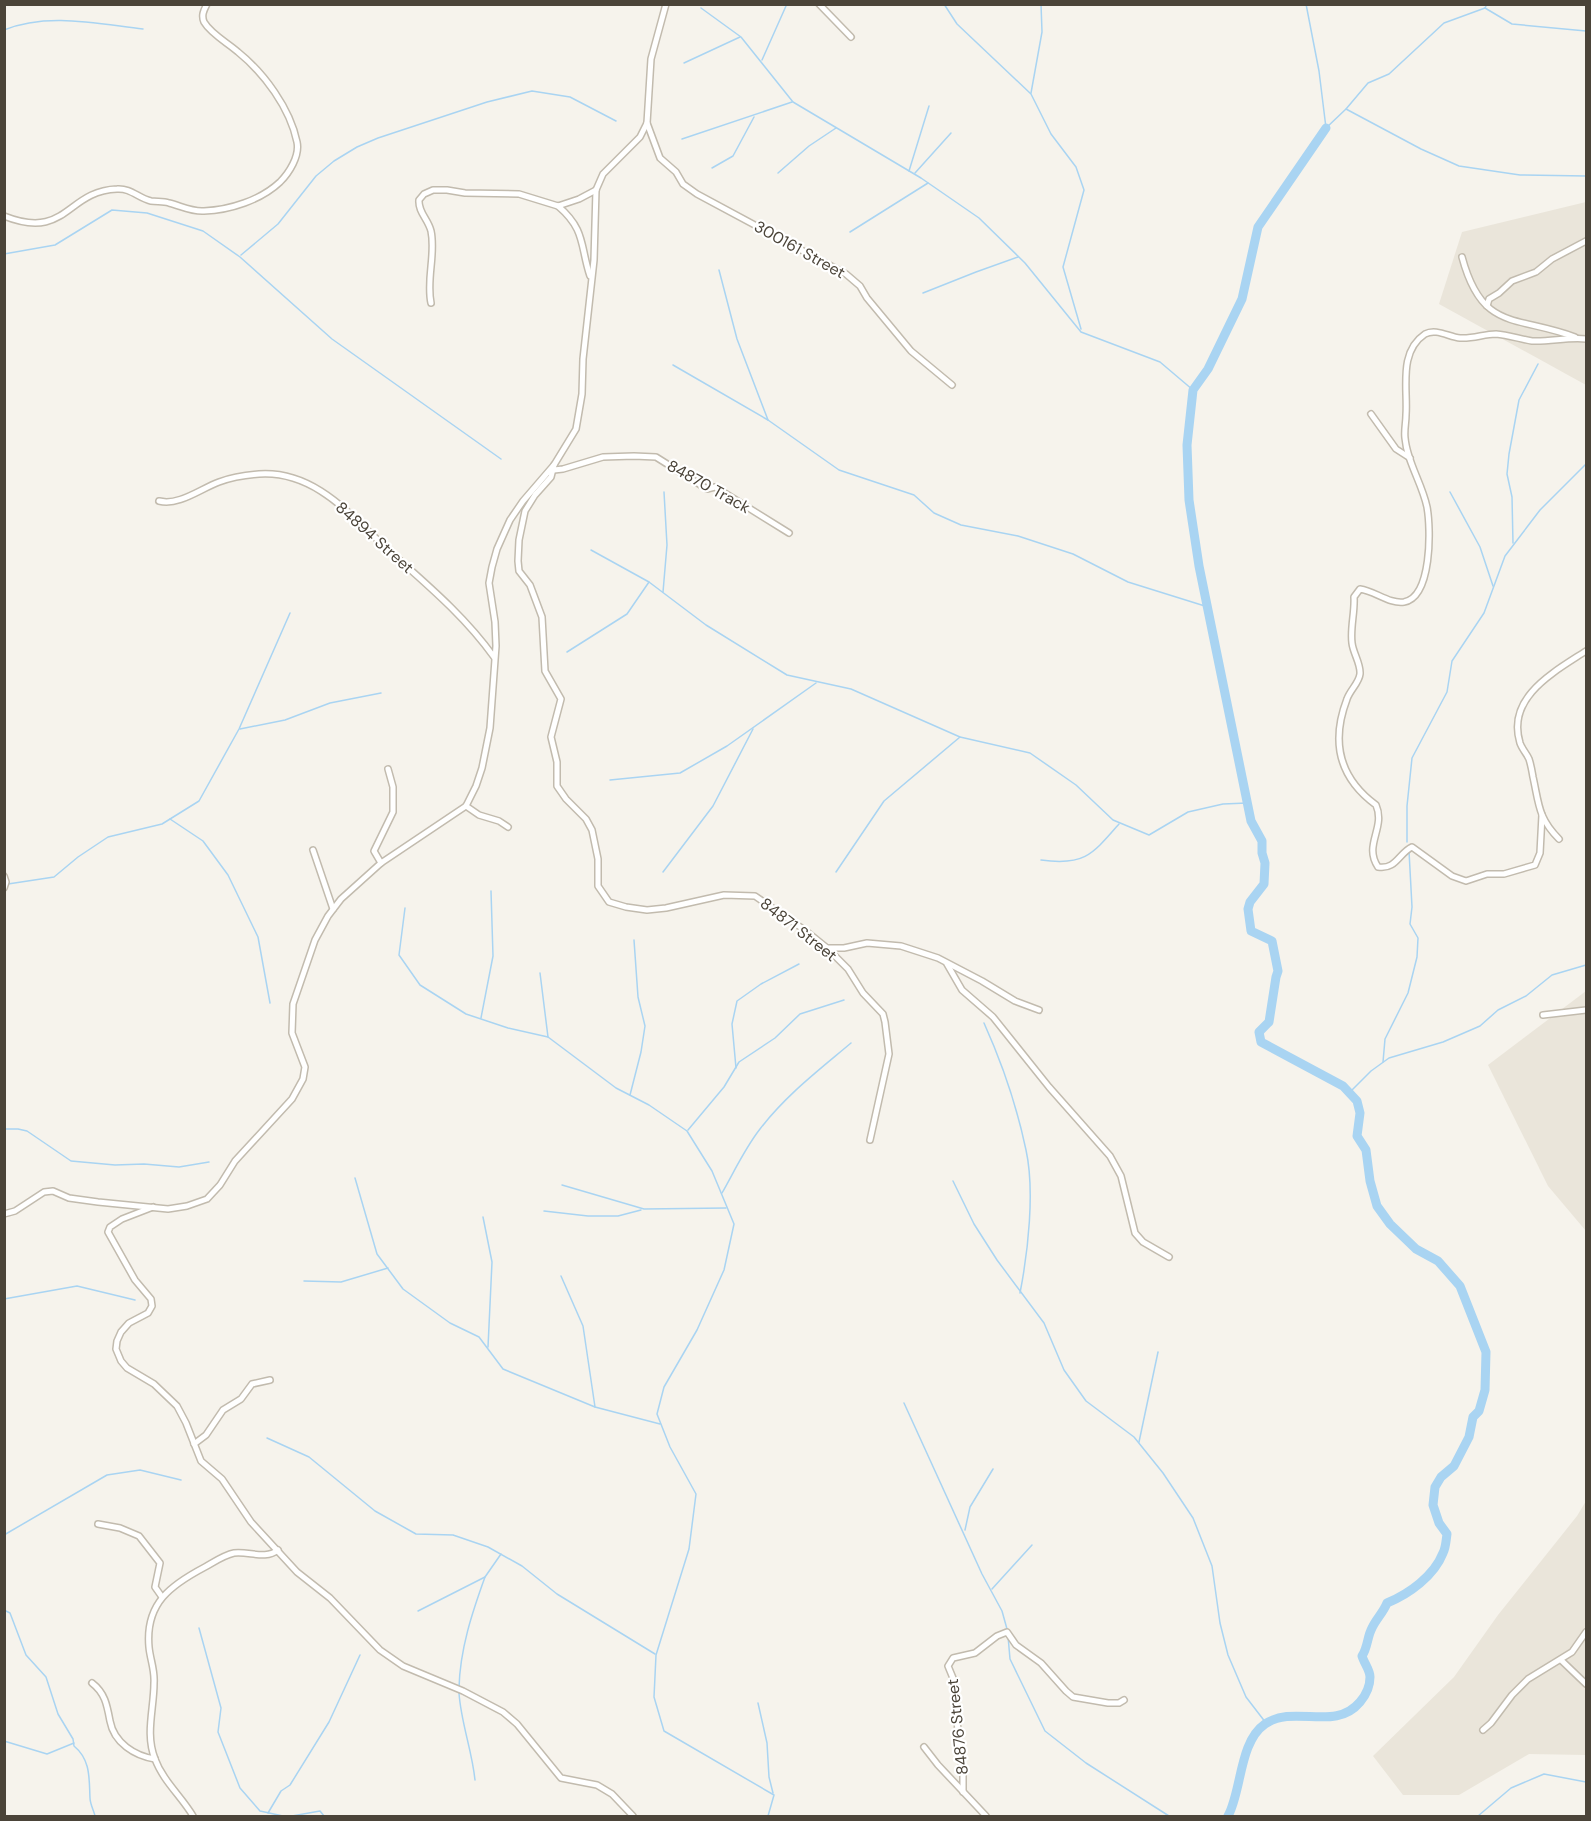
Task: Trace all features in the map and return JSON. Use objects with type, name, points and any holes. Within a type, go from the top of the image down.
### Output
[{"type":"street","points":[[4,216],[32,224],[55,220],[89,195],[116,189],[132,191],[150,201],[205,211],[257,198],[275,187],[284,178],[297,154],[298,147],[288,119],[257,67],[212,31],[204,21],[203,13],[207,4]]},
{"type":"street","points":[[4,1214],[15,1211],[44,1192],[54,1191],[69,1198],[168,1209],[187,1206],[207,1199],[220,1185],[235,1161],[273,1121],[299,1087],[305,1074],[305,1067],[292,1033],[293,1004],[315,940],[333,909],[381,863],[466,806],[476,786],[487,748],[495,622],[489,583],[497,549],[510,520],[523,501],[554,467],[576,429],[592,279],[596,190],[603,174],[635,144],[647,123],[651,58],[666,4]]},
{"type":"street","points":[[819,4],[851,38]]},
{"type":"street","name":"300161 Street","points":[[647,123],[660,158],[676,172],[683,184],[697,194],[846,274],[860,286],[867,298],[911,351],[951,385]]},
{"type":"street","points":[[431,303],[429,290],[430,229],[418,207],[419,200],[424,194],[433,190],[519,194],[558,206],[566,212],[579,233],[592,279]]},
{"type":"street","points":[[558,206],[596,190]]},
{"type":"street","points":[[1487,306],[1489,299],[1512,281],[1536,272],[1552,259],[1587,241]]},
{"type":"street","points":[[1462,257],[1467,275],[1481,300],[1502,317],[1587,339]]},
{"type":"street","points":[[1542,816],[1538,860],[1535,865],[1527,869],[1460,880],[1412,847],[1392,865],[1385,868],[1378,867],[1372,852],[1378,828],[1378,809],[1350,780],[1344,766],[1338,735],[1347,699],[1360,676],[1352,645],[1354,597],[1360,589],[1391,600],[1407,601],[1416,596],[1426,576],[1427,506],[1410,458],[1404,429],[1406,369],[1413,348],[1426,334],[1432,332],[1470,339],[1494,334],[1533,341],[1579,338]]},
{"type":"street","points":[[1371,414],[1396,449],[1410,458]]},
{"type":"street","name":"84870 Track","points":[[554,467],[563,469],[603,457],[656,458],[665,461],[707,489],[715,487],[789,532]]},
{"type":"street","name":"84871 Street","points":[[554,467],[551,477],[525,511],[519,540],[518,567],[531,585],[542,617],[546,671],[561,699],[551,737],[557,762],[557,786],[566,799],[586,819],[592,830],[598,860],[598,886],[602,894],[614,905],[647,909],[666,908],[724,895],[755,896],[827,948],[848,969],[862,993],[883,1014],[885,1022],[889,1054],[870,1140]]},
{"type":"street","name":"84894 Street","points":[[159,501],[167,503],[185,498],[218,482],[239,476],[265,474],[291,476],[341,505],[394,555],[425,580],[474,629],[494,657]]},
{"type":"street","points":[[1559,839],[1546,825],[1542,816],[1529,760],[1520,744],[1518,717],[1524,701],[1532,692],[1554,672],[1587,651]]},
{"type":"street","points":[[381,863],[374,851],[393,812],[393,787],[388,769]]},
{"type":"street","points":[[466,806],[479,815],[499,821],[508,827]]},
{"type":"street","points":[[312,850],[333,909]]},
{"type":"street","points":[[4,876],[6,882],[4,888]]},
{"type":"street","points":[[827,948],[844,948],[867,943],[890,944],[928,954],[982,981],[1024,1006],[1040,1010]]},
{"type":"street","points":[[947,964],[962,990],[993,1017],[1035,1070],[1110,1156],[1121,1176],[1135,1233],[1143,1242],[1169,1257]]},
{"type":"street","points":[[1543,1015],[1587,1010]]},
{"type":"street","points":[[154,1206],[122,1219],[110,1227],[108,1232],[135,1280],[151,1299],[152,1306],[148,1313],[129,1323],[117,1341],[121,1361],[127,1368],[154,1384],[177,1406],[201,1461],[222,1479],[251,1522],[297,1572],[330,1598],[380,1650],[403,1666],[463,1691],[503,1712],[517,1724],[561,1778],[597,1785],[612,1794],[633,1816]]},
{"type":"street","points":[[194,1444],[206,1435],[223,1410],[241,1399],[252,1384],[270,1380]]},
{"type":"street","points":[[98,1524],[120,1528],[139,1536],[159,1560],[160,1566],[155,1587],[162,1597]]},
{"type":"street","points":[[193,1816],[162,1773],[155,1759],[149,1735],[154,1681],[149,1634],[154,1614],[162,1597],[177,1582],[223,1557],[240,1553],[266,1555],[278,1550]]},
{"type":"street","name":"84876 Street","points":[[963,1792],[955,1683],[948,1666],[953,1658],[981,1650],[998,1636],[1007,1632],[1016,1645],[1041,1663],[1073,1697],[1108,1703],[1119,1703],[1124,1700]]},
{"type":"street","points":[[1483,1730],[1528,1679],[1572,1652],[1587,1632]]},
{"type":"street","points":[[1561,1660],[1587,1684]]},
{"type":"street","points":[[92,1683],[103,1694],[112,1726],[121,1742],[139,1756],[155,1759]]},
{"type":"street","points":[[924,1747],[986,1816]]},
{"type":"shaded area","points":[[1586,202],[1586,385],[1439,304],[1462,232]]},
{"type":"shaded area","points":[[1586,991],[1586,1231],[1548,1186],[1488,1065]]},
{"type":"shaded area","points":[[1586,1501],[1586,1755],[1529,1754],[1459,1795],[1403,1795],[1373,1756],[1454,1677],[1498,1615],[1577,1516]]},
{"type":"waterway","points":[[944,4],[957,24],[1031,94],[1051,134],[1076,167],[1084,190],[1063,267],[1081,329]]},
{"type":"waterway","points":[[1031,93],[1042,32],[1041,4]]},
{"type":"waterway","points":[[1306,4],[1319,71],[1326,128]]},
{"type":"waterway","points":[[1326,128],[1368,83],[1389,74],[1444,23],[1485,8],[1487,4]]},
{"type":"waterway","points":[[762,60],[786,6]]},
{"type":"waterway","points":[[701,8],[741,37],[793,102],[921,178],[979,218],[1025,263],[1081,332],[1160,362],[1193,390]]},
{"type":"waterway","points":[[1485,8],[1512,24],[1586,31]]},
{"type":"waterway","points":[[4,30],[55,20],[143,29]]},
{"type":"waterway","points":[[684,63],[740,37]]},
{"type":"waterway","points":[[241,255],[278,224],[316,176],[334,161],[378,138],[487,102],[532,91],[570,97],[616,121]]},
{"type":"waterway","points":[[682,139],[792,102]]},
{"type":"waterway","points":[[909,171],[929,106]]},
{"type":"waterway","points":[[1346,109],[1421,149],[1459,166],[1520,175],[1586,176]]},
{"type":"waterway","points":[[712,168],[733,156],[754,117]]},
{"type":"waterway","points":[[778,173],[809,146],[836,128]]},
{"type":"waterway","points":[[1228,1816],[1250,1742],[1265,1724],[1289,1716],[1339,1715],[1350,1711],[1364,1696],[1370,1677],[1362,1656],[1374,1625],[1387,1603],[1404,1595],[1427,1577],[1444,1551],[1447,1534],[1439,1523],[1433,1505],[1435,1487],[1441,1477],[1454,1466],[1469,1437],[1473,1417],[1479,1411],[1485,1390],[1486,1352],[1460,1286],[1438,1261],[1416,1249],[1390,1224],[1377,1206],[1370,1181],[1366,1150],[1357,1136],[1360,1113],[1357,1101],[1343,1086],[1261,1042],[1259,1032],[1269,1022],[1278,971],[1272,941],[1251,931],[1248,909],[1250,902],[1264,884],[1265,863],[1262,841],[1251,821],[1199,566],[1189,500],[1187,445],[1193,390],[1208,369],[1242,299],[1258,227],[1326,128]]},
{"type":"waterway","points":[[915,173],[951,133]]},
{"type":"waterway","points":[[850,232],[928,183]]},
{"type":"waterway","points":[[4,254],[55,245],[112,210],[147,213],[203,231],[240,257],[332,339],[501,459]]},
{"type":"waterway","points":[[923,293],[1018,257]]},
{"type":"waterway","points":[[719,270],[737,339],[768,420]]},
{"type":"waterway","points":[[1513,543],[1512,497],[1507,474],[1509,454],[1519,400],[1538,364]]},
{"type":"waterway","points":[[673,365],[768,420],[839,470],[914,495],[934,513],[961,525],[1018,536],[1073,554],[1128,582],[1208,607]]},
{"type":"waterway","points":[[1407,842],[1407,806],[1412,758],[1447,692],[1452,661],[1484,613],[1505,556],[1540,510],[1586,464]]},
{"type":"waterway","points":[[663,592],[667,545],[664,492]]},
{"type":"waterway","points":[[1450,492],[1480,547],[1493,586]]},
{"type":"waterway","points":[[591,550],[649,582],[706,625],[787,675],[851,689],[960,737],[1030,753],[1076,785],[1113,820],[1149,835],[1188,812],[1223,804],[1247,803]]},
{"type":"waterway","points":[[567,652],[627,614],[649,582]]},
{"type":"waterway","points":[[8,884],[54,877],[108,837],[162,824],[199,801],[239,729],[290,613]]},
{"type":"waterway","points":[[610,780],[680,773],[727,746],[816,683]]},
{"type":"waterway","points":[[240,729],[285,720],[330,703],[381,693]]},
{"type":"waterway","points":[[663,872],[713,806],[753,729]]},
{"type":"waterway","points":[[836,872],[884,801],[960,737]]},
{"type":"waterway","points":[[170,819],[203,841],[228,875],[258,937],[270,1003]]},
{"type":"waterway","points":[[1041,860],[1068,861],[1086,856],[1094,851],[1119,824]]},
{"type":"waterway","points":[[1383,1062],[1385,1039],[1408,993],[1417,957],[1418,938],[1410,924],[1412,907],[1409,851]]},
{"type":"waterway","points":[[481,1018],[493,956],[491,891]]},
{"type":"waterway","points":[[405,908],[399,955],[420,985],[466,1014],[508,1028],[548,1037],[616,1088],[649,1105],[687,1131],[712,1171],[734,1224],[724,1270],[697,1330],[664,1387],[657,1414],[670,1447],[696,1494],[689,1549],[656,1655],[654,1697],[664,1731],[774,1795],[768,1816]]},
{"type":"waterway","points":[[630,1095],[645,1026],[638,997],[634,940]]},
{"type":"waterway","points":[[736,1068],[732,1024],[737,1001],[761,984],[799,964]]},
{"type":"waterway","points":[[1349,1093],[1371,1071],[1389,1058],[1443,1042],[1480,1026],[1498,1010],[1526,996],[1552,975],[1586,965]]},
{"type":"waterway","points":[[540,973],[548,1037]]},
{"type":"waterway","points":[[688,1130],[724,1087],[739,1062],[775,1038],[800,1014],[844,1000]]},
{"type":"waterway","points":[[984,1023],[1014,1101],[1029,1166],[1029,1222],[1020,1293]]},
{"type":"waterway","points":[[722,1193],[749,1144],[770,1117],[803,1083],[851,1043]]},
{"type":"waterway","points":[[4,1129],[27,1131],[71,1161],[179,1167],[209,1162]]},
{"type":"waterway","points":[[355,1178],[377,1254],[403,1289],[450,1323],[479,1337],[503,1369],[595,1407],[660,1424]]},
{"type":"waterway","points":[[953,1181],[974,1224],[997,1260],[1044,1323],[1064,1370],[1086,1401],[1134,1437],[1163,1473],[1193,1518],[1212,1566],[1220,1623],[1228,1655],[1246,1697],[1266,1723]]},
{"type":"waterway","points":[[562,1185],[644,1209],[726,1208]]},
{"type":"waterway","points":[[544,1211],[588,1216],[618,1216],[641,1210]]},
{"type":"waterway","points":[[483,1217],[492,1262],[488,1347]]},
{"type":"waterway","points":[[304,1281],[341,1282],[388,1268]]},
{"type":"waterway","points":[[561,1276],[583,1326],[595,1407]]},
{"type":"waterway","points":[[4,1299],[77,1286],[135,1300]]},
{"type":"waterway","points":[[1139,1442],[1158,1352]]},
{"type":"waterway","points":[[904,1403],[982,1574],[1002,1611],[1007,1629]]},
{"type":"waterway","points":[[267,1438],[309,1457],[375,1511],[416,1534],[453,1535],[488,1547],[522,1566],[557,1594],[655,1654]]},
{"type":"waterway","points":[[965,1530],[970,1507],[993,1469]]},
{"type":"waterway","points":[[4,1535],[107,1475],[140,1470],[181,1480]]},
{"type":"waterway","points":[[992,1589],[1032,1545]]},
{"type":"waterway","points":[[418,1611],[485,1577],[501,1554]]},
{"type":"waterway","points":[[459,1688],[464,1645],[485,1577]]},
{"type":"waterway","points":[[4,1610],[10,1613],[26,1655],[46,1677],[58,1714],[73,1739],[74,1746],[84,1757],[89,1777],[90,1800],[95,1816]]},
{"type":"waterway","points":[[199,1628],[221,1708],[218,1732],[240,1788],[260,1811],[283,1816]]},
{"type":"waterway","points":[[1008,1636],[1010,1659],[1045,1731],[1086,1763],[1169,1816]]},
{"type":"waterway","points":[[268,1813],[281,1791],[290,1785],[329,1722],[360,1655]]},
{"type":"waterway","points":[[459,1693],[475,1780]]},
{"type":"waterway","points":[[758,1703],[767,1743],[769,1777],[773,1793]]},
{"type":"waterway","points":[[4,1741],[47,1754],[74,1743]]},
{"type":"waterway","points":[[1478,1816],[1511,1788],[1544,1774],[1586,1782]]},
{"type":"waterway","points":[[292,1816],[320,1811],[324,1816]]}]
